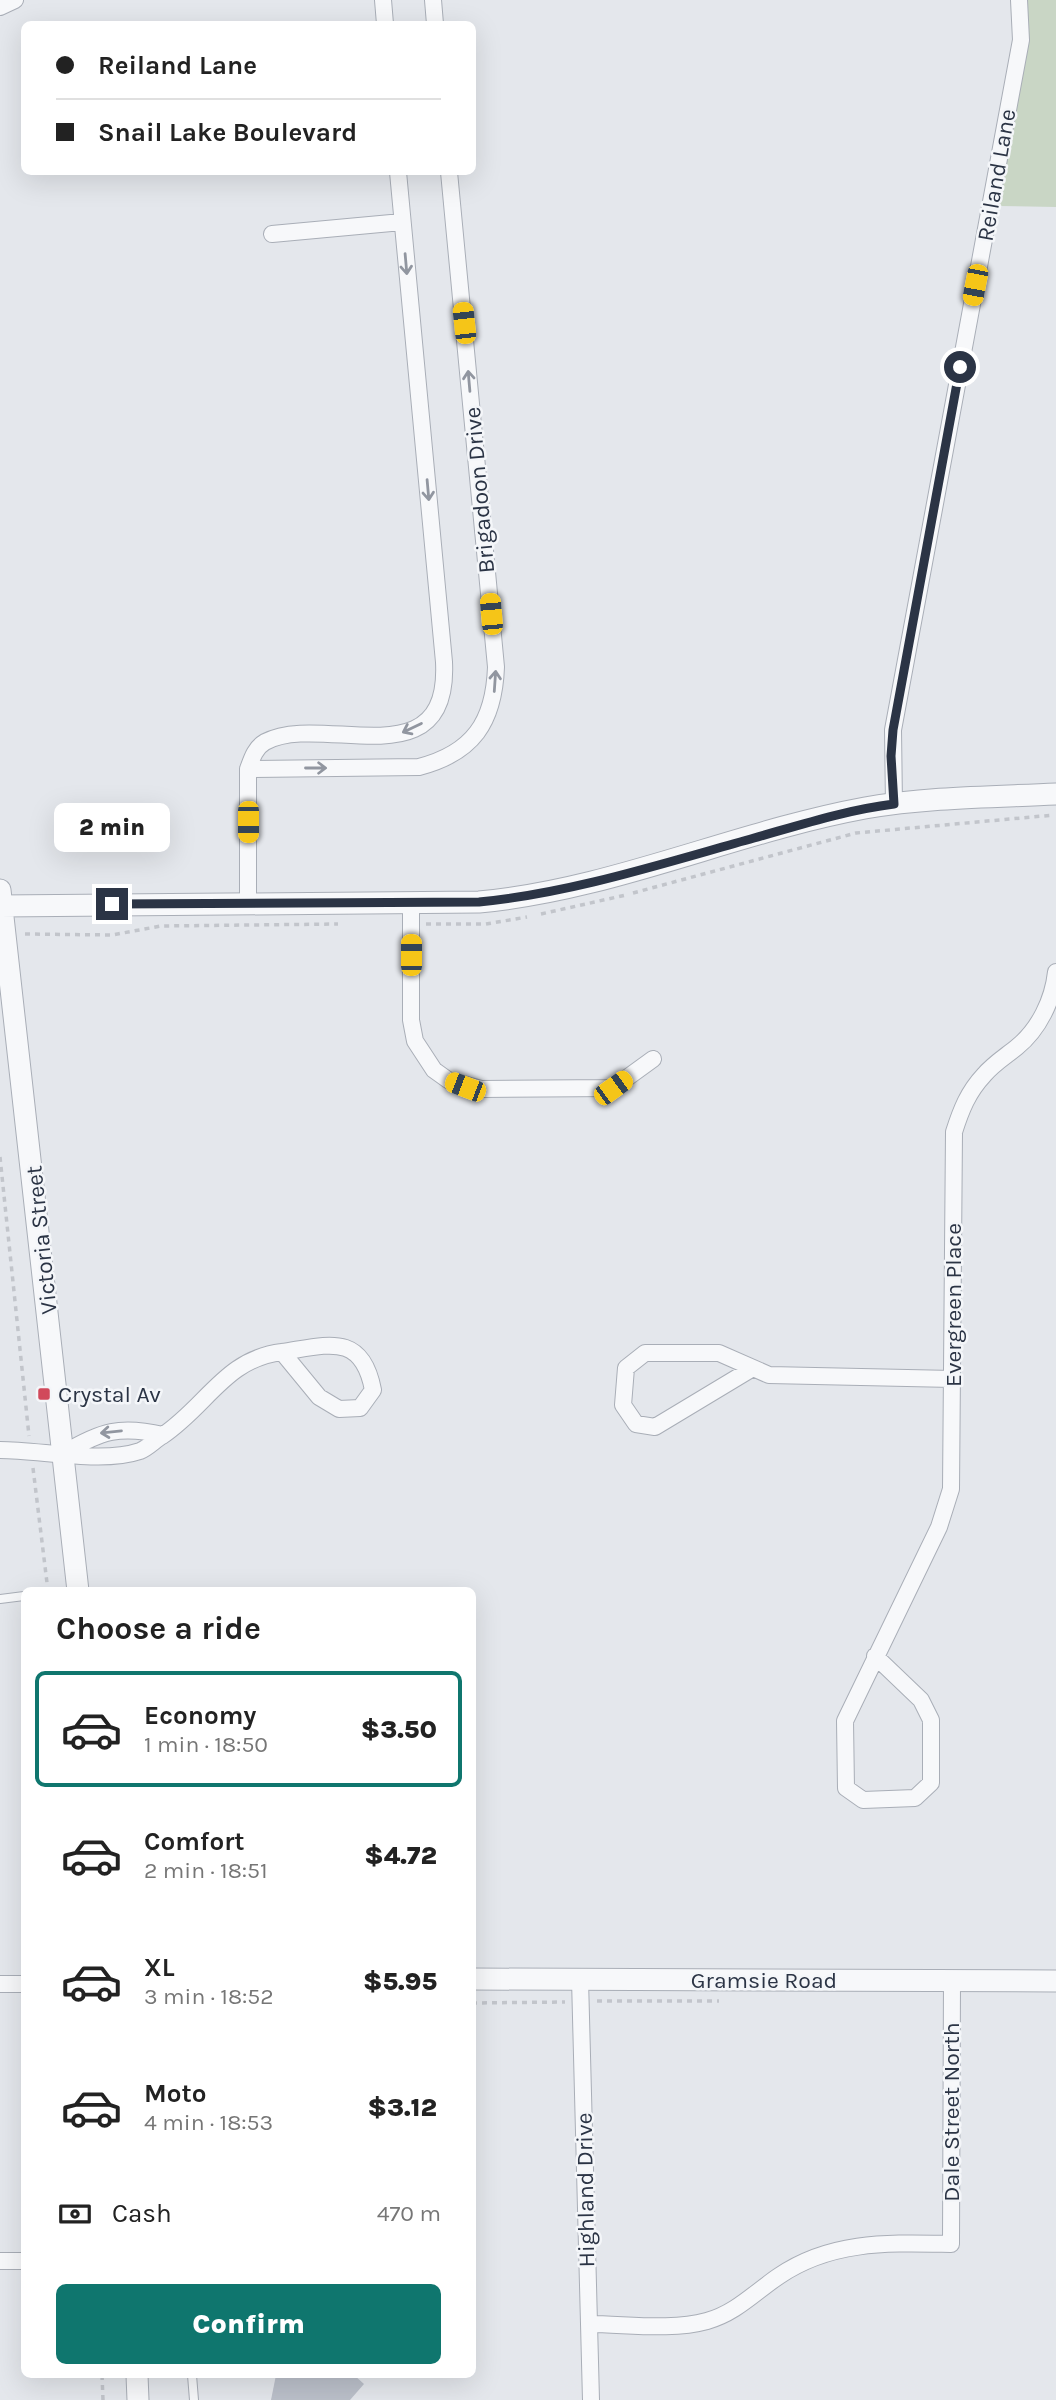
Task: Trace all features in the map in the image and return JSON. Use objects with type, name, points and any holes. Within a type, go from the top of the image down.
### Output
[{"type":"street","points":[[0,7],[15,0]]},
{"type":"street","points":[[383,0],[385,21]]},
{"type":"street","points":[[433,0],[435,21]]},
{"type":"street","name":"Reiland Lane","points":[[894,804],[891,756],[893,730],[1021,40],[1019,0]]},
{"type":"street","points":[[248,903],[248,769],[253,753],[263,743],[274,738],[387,735],[411,730],[431,714],[443,689],[444,662],[398,175]]},
{"type":"street","name":"Brigadoon Drive","points":[[248,769],[402,768],[429,764],[456,752],[472,739],[491,707],[496,667],[449,175]]},
{"type":"street","points":[[272,234],[402,222]]},
{"type":"street","points":[[1,901],[411,903],[510,899],[653,866],[844,813],[894,804],[1056,794]]},
{"type":"street","name":"Victoria Street","points":[[1,901],[64,1453],[77,1587]]},
{"type":"street","points":[[411,903],[411,1020],[415,1041],[428,1063],[448,1080],[481,1088],[613,1088],[653,1059]]},
{"type":"street","name":"Evergreen Place","points":[[875,1656],[921,1700],[931,1720],[931,1783],[915,1798],[863,1800],[846,1788],[845,1721],[875,1656],[945,1513],[954,1464],[954,1132],[971,1090],[985,1072],[1020,1045],[1036,1026],[1048,1005],[1056,972]]},
{"type":"street","points":[[0,1450],[101,1456],[140,1451],[181,1424],[239,1366],[258,1355],[336,1344],[352,1348],[369,1371],[373,1390],[360,1408],[339,1409],[319,1397],[282,1352]]},
{"type":"street","points":[[753,1368],[655,1427],[636,1424],[623,1405],[626,1368],[645,1353],[719,1353],[769,1375],[953,1379]]},
{"type":"street","name":"Gramsie Road","points":[[476,1979],[1056,1982]]},
{"type":"street","name":"Highland Drive","points":[[580,1979],[591,2400]]},
{"type":"street","name":"Dale Street North","points":[[589,2324],[705,2322],[725,2315],[779,2276],[828,2252],[883,2243],[951,2244],[952,1980]]},
{"type":"street","points":[[0,1984],[21,1984]]},
{"type":"street","points":[[0,2261],[21,2260]]},
{"type":"street","points":[[137,2378],[138,2400]]},
{"type":"lane","points":[[0,1599],[21,1596]]},
{"type":"lane","points":[[192,2378],[194,2400]]},
{"type":"path","points":[[0,1157],[30,1450],[47,1587]]},
{"type":"path","points":[[102,2378],[103,2400]]},
{"type":"green space","points":[[1024,0],[1056,0],[1056,207],[997,206]]},
{"type":"building","points":[[275,2378],[357,2378],[364,2384],[350,2400],[271,2400]]},
{"type":"place","name":"Crystal Av","points":[[44,1394]]},
{"type":"route","points":[[112,904],[479,902],[510,899],[653,866],[844,813],[894,804],[891,756],[893,730],[960,367]]}]
